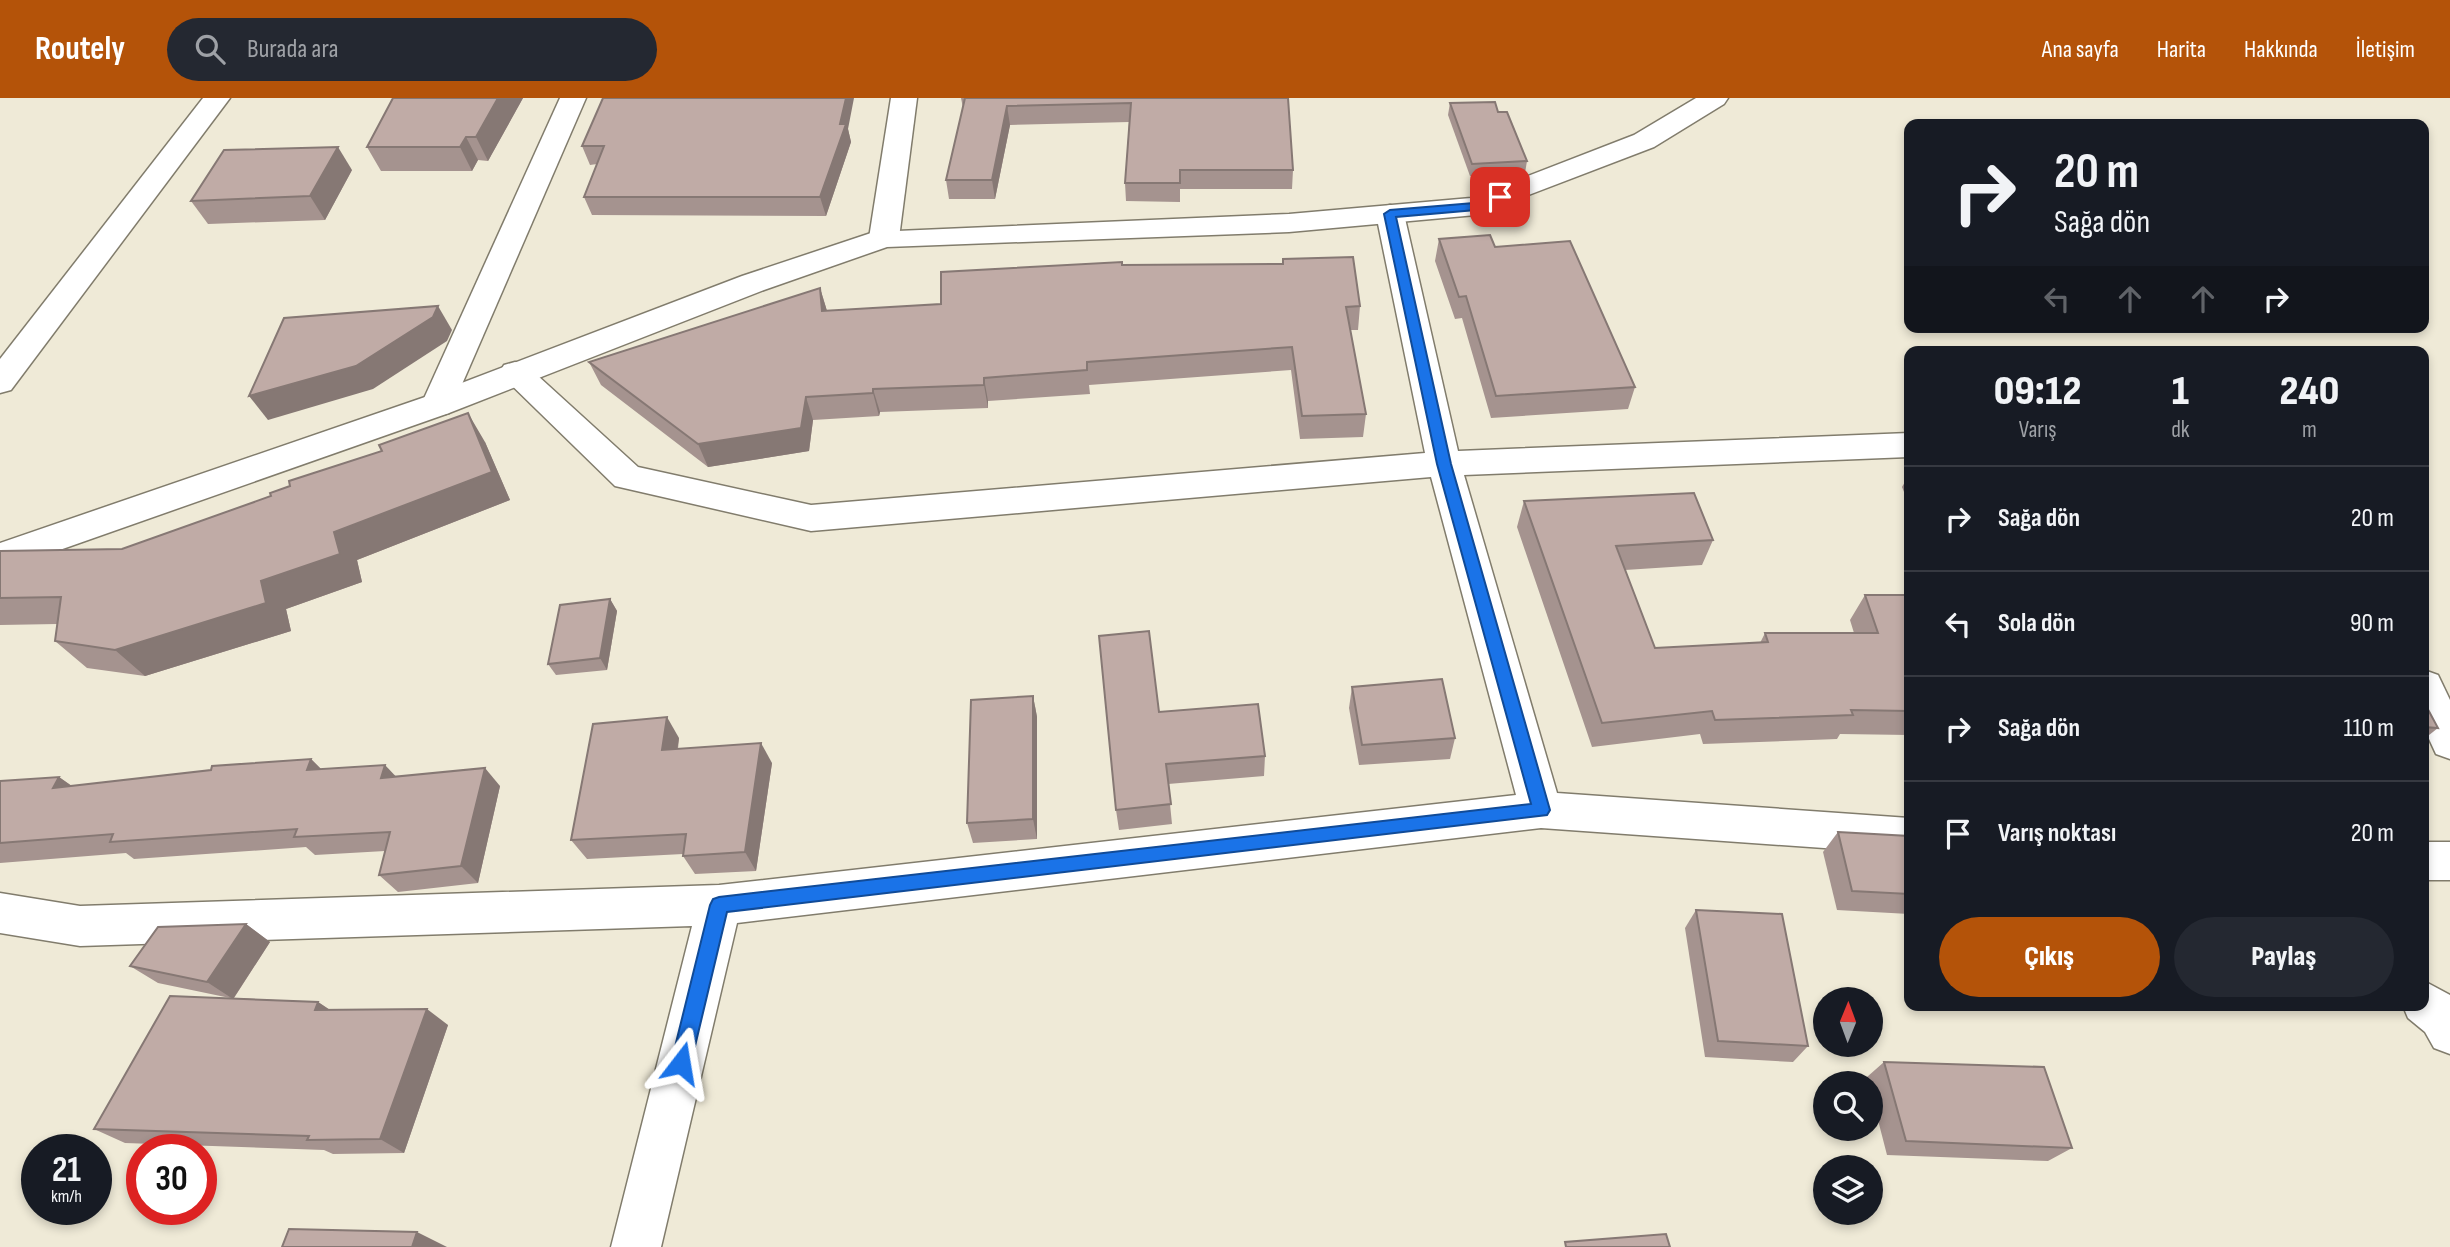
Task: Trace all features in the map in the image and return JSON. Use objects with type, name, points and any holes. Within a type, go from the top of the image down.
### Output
[{"type":"street","points":[[0,382],[217,98]]},
{"type":"street","points":[[437,405],[573,98]]},
{"type":"street","points":[[884,238],[904,98]]},
{"type":"street","points":[[0,557],[437,405],[753,283],[884,238],[1289,223],[1476,206],[1644,141],[1714,98]]},
{"type":"street","points":[[1390,214],[1444,464],[1541,810]]},
{"type":"street","points":[[515,373],[627,477],[811,518],[1444,464],[1904,445]]},
{"type":"street","points":[[2429,697],[2450,742]]},
{"type":"street","points":[[0,913],[80,926],[719,905],[1541,810],[1904,836]]},
{"type":"street","points":[[2429,861],[2450,861]]},
{"type":"street","points":[[636,1247],[719,905]]},
{"type":"street","points":[[2429,1007],[2441,1016],[2450,1032]]},
{"type":"building","points":[[393,98],[498,98],[476,137],[466,137],[460,147],[367,147]]},
{"type":"building","points":[[603,98],[846,98],[840,124],[846,124],[820,197],[584,197],[604,146],[582,146]]},
{"type":"building","points":[[965,98],[1288,98],[1293,170],[1180,170],[1180,183],[1125,183],[1131,103],[1007,106],[992,180],[946,180]]},
{"type":"building","points":[[1495,102],[1498,112],[1507,112],[1527,161],[1472,164],[1450,103]]},
{"type":"building","points":[[338,147],[310,196],[191,201],[224,150]]},
{"type":"building","points":[[1490,235],[1495,247],[1570,241],[1635,387],[1496,396],[1466,296],[1459,297],[1439,239]]},
{"type":"building","points":[[1353,257],[1360,306],[1346,307],[1366,414],[1302,416],[1292,347],[1087,362],[1087,370],[984,378],[984,385],[873,389],[873,393],[806,397],[801,428],[698,444],[589,362],[820,288],[822,311],[941,304],[941,272],[1122,262],[1122,265],[1283,264],[1283,259]]},
{"type":"building","points":[[438,306],[433,317],[356,366],[249,396],[284,318]]},
{"type":"building","points":[[468,413],[492,472],[334,532],[340,554],[261,581],[266,603],[115,650],[55,641],[61,597],[0,598],[0,551],[122,549],[271,496],[270,493],[290,486],[289,481],[382,451],[379,445]]},
{"type":"building","points":[[1694,493],[1713,540],[1616,546],[1655,648],[1768,642],[1765,633],[1878,633],[1865,595],[1904,595],[1904,711],[1851,710],[1853,715],[1715,720],[1712,711],[1602,723],[1524,501]]},
{"type":"building","points":[[610,599],[600,658],[548,664],[560,605]]},
{"type":"building","points":[[1149,631],[1159,712],[1258,704],[1265,756],[1166,764],[1171,804],[1116,810],[1099,636]]},
{"type":"building","points":[[1442,679],[1455,738],[1362,745],[1352,687]]},
{"type":"building","points":[[1033,696],[1033,819],[967,823],[971,700]]},
{"type":"building","points":[[2429,711],[2438,728],[2429,727]]},
{"type":"building","points":[[667,717],[662,750],[761,743],[745,852],[683,856],[686,834],[571,840],[593,724]]},
{"type":"building","points":[[311,759],[307,770],[385,765],[381,778],[485,768],[461,866],[379,875],[390,832],[294,837],[297,829],[110,842],[113,834],[0,843],[0,781],[59,777],[53,788],[211,770],[212,766]]},
{"type":"building","points":[[1838,832],[1904,836],[1904,894],[1852,891]]},
{"type":"building","points":[[1696,910],[1782,914],[1808,1046],[1718,1041]]},
{"type":"building","points":[[246,924],[207,982],[130,966],[158,927]]},
{"type":"building","points":[[170,996],[318,1002],[315,1010],[427,1009],[380,1139],[307,1140],[309,1136],[94,1129]]},
{"type":"building","points":[[1884,1062],[2044,1067],[2072,1148],[1906,1141]]},
{"type":"building","points":[[289,1229],[417,1232],[412,1247],[282,1247]]},
{"type":"building","points":[[1666,1234],[1670,1247],[1566,1247],[1565,1242]]},
{"type":"route","points":[[681,1063],[719,905],[1541,810],[1444,464],[1390,214],[1476,206],[1500,197]]}]
